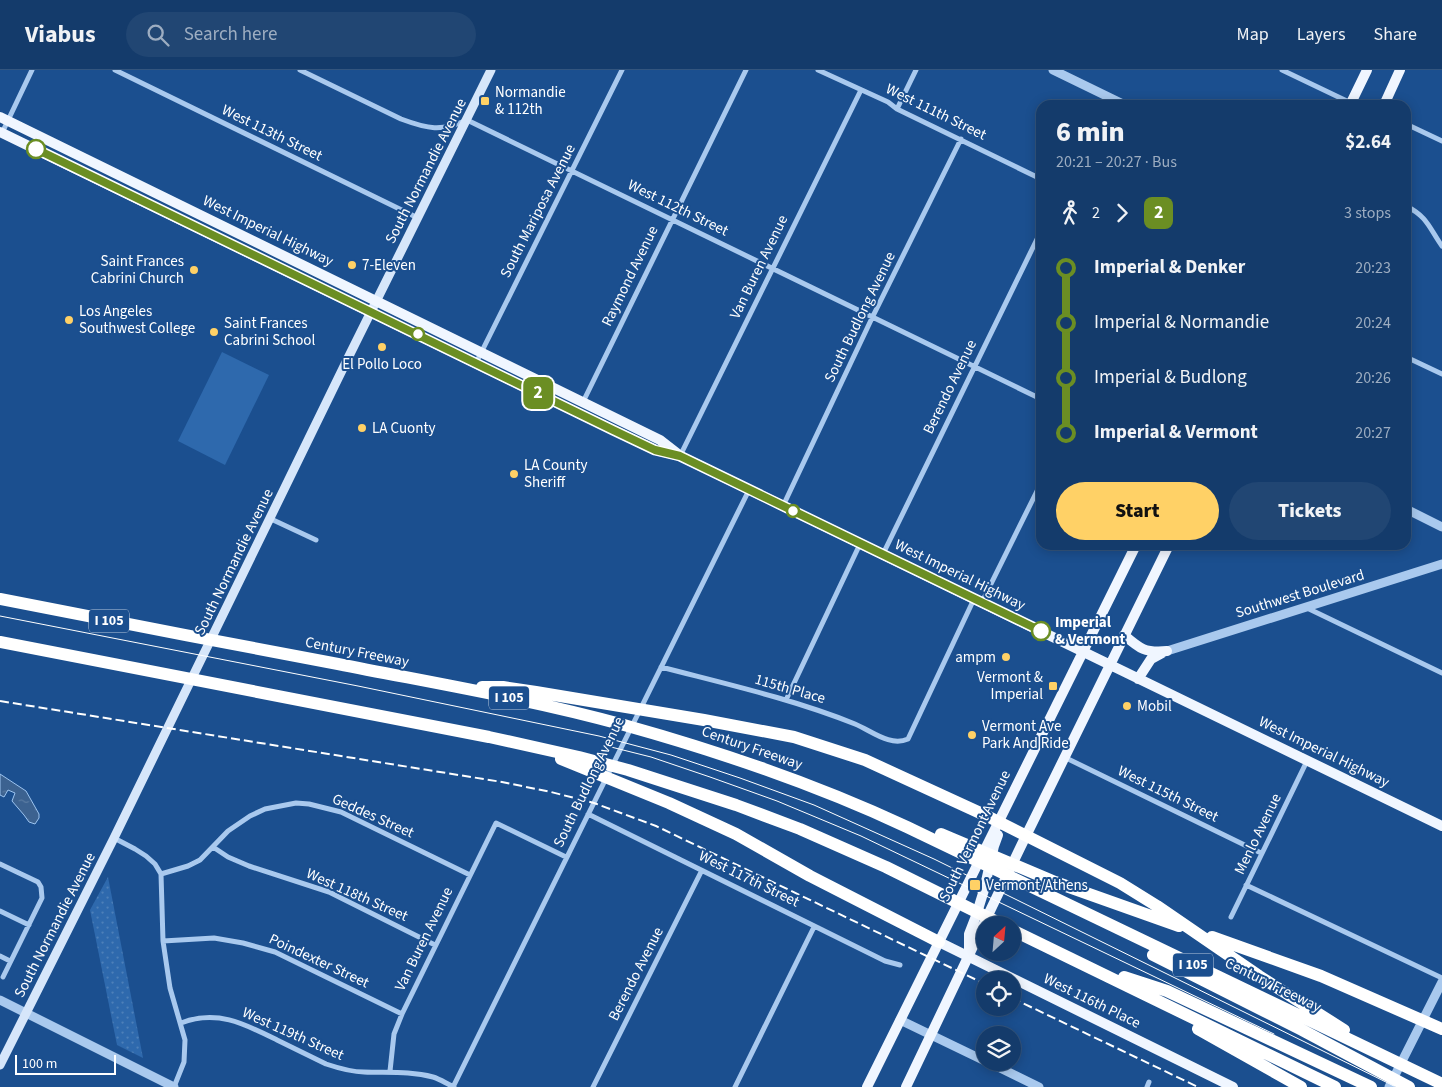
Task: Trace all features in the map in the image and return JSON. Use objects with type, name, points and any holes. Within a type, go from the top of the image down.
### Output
[{"type":"highway","name":"Century Freeway","points":[[0,599],[456,687],[622,724],[795,779],[877,813],[1442,1084]]},
{"type":"highway","points":[[0,642],[525,744],[628,770],[681,786],[766,816],[886,867],[985,916]]},
{"type":"highway","points":[[456,687],[503,687],[704,720],[794,737],[865,760],[920,784],[996,830],[1094,870],[1137,893],[1271,984],[1331,1020],[1373,1051]]},
{"type":"highway","points":[[525,744],[669,803],[736,834],[810,876],[939,942]]},
{"type":"highway","points":[[795,779],[864,803],[1055,882],[1321,976],[1442,1029]]},
{"type":"highway","points":[[1014,879],[1143,950],[1409,1087]]},
{"type":"highway","points":[[1021,934],[1335,1087]]},
{"type":"highway","points":[[1086,966],[1167,991],[1371,1087]]},
{"type":"highway","points":[[1132,989],[1223,1044],[1301,1087]]},
{"type":"main road","name":"South Normandie Avenue","points":[[0,1065],[114,838],[492,70]]},
{"type":"main road","points":[[1353,100],[1367,70]]},
{"type":"main road","points":[[1386,100],[1400,70]]},
{"type":"main road","name":"West Imperial Highway","points":[[3,118],[660,440],[680,456]]},
{"type":"main road","name":"West Imperial Highway","points":[[1,132],[655,450],[680,456],[749,489],[1442,826]]},
{"type":"main road","points":[[595,421],[604,419],[640,437],[660,440]]},
{"type":"main road","name":"South Vermont Avenue","points":[[867,1087],[1134,550]]},
{"type":"main road","points":[[906,1087],[969,957],[972,940],[1166,550]]},
{"type":"main road","points":[[1124,635],[1142,649],[1154,652],[1167,650]]},
{"type":"main road","points":[[1138,679],[1151,659],[1167,650]]},
{"type":"main road","points":[[972,940],[968,934],[984,890],[996,830]]},
{"type":"main road","name":"West 116th Place","points":[[939,942],[1233,1087]]},
{"type":"street","points":[[1,132],[3,118],[32,70]]},
{"type":"street","name":"West 113th Street","points":[[115,70],[418,218]]},
{"type":"street","points":[[300,70],[417,125],[440,128],[451,127],[468,120]]},
{"type":"street","name":"South Mariposa Avenue","points":[[476,363],[622,70]]},
{"type":"street","name":"Raymond Avenue","points":[[578,413],[746,70]]},
{"type":"street","name":"West 111th Street","points":[[818,70],[888,102],[897,109],[1036,176]]},
{"type":"street","points":[[897,109],[916,70]]},
{"type":"street","points":[[1053,70],[1115,100]]},
{"type":"street","points":[[1282,70],[1343,100]]},
{"type":"street","name":"Van Buren Avenue","points":[[680,456],[861,90]]},
{"type":"street","name":"West 112th Street","points":[[468,120],[1036,397]]},
{"type":"street","points":[[1411,126],[1442,141]]},
{"type":"street","name":"South Budlong Avenue","points":[[783,506],[872,318],[962,139]]},
{"type":"street","points":[[1411,209],[1426,219],[1442,246]]},
{"type":"street","name":"Berendo Avenue","points":[[882,554],[1036,241]]},
{"type":"street","points":[[1411,359],[1442,374]]},
{"type":"street","name":"South Budlong Avenue","points":[[453,1087],[749,489]]},
{"type":"street","points":[[978,600],[1036,492]]},
{"type":"street","points":[[1411,511],[1442,526]]},
{"type":"street","points":[[271,519],[316,540]]},
{"type":"street","points":[[786,700],[860,543]]},
{"type":"street","name":"Southwest Boulevard","points":[[1167,650],[1442,564]]},
{"type":"street","name":"115th Place","points":[[661,667],[786,700],[826,713],[887,739],[901,742],[908,739],[978,600]]},
{"type":"street","points":[[1306,607],[1442,673]]},
{"type":"street","name":"West 115th Street","points":[[1064,757],[1261,853]]},
{"type":"street","name":"Menlo Avenue","points":[[1231,917],[1307,762]]},
{"type":"street","name":"Geddes Street","points":[[161,874],[188,866],[200,860],[228,831],[250,816],[281,805],[309,804],[341,812],[470,875]]},
{"type":"street","name":"West 117th Street","points":[[588,814],[701,872],[885,961],[900,965]]},
{"type":"street","name":"Van Buren Avenue","points":[[390,1072],[394,1034],[402,1014],[496,823],[566,857]]},
{"type":"street","points":[[0,1000],[174,1087],[184,1062],[185,1040],[170,988],[163,941],[161,874],[146,856],[135,848],[114,838]]},
{"type":"street","name":"West 118th Street","points":[[213,847],[228,857],[249,866],[329,892],[435,945]]},
{"type":"street","points":[[0,864],[38,882],[41,887],[42,898],[3,977]]},
{"type":"street","name":"Berendo Avenue","points":[[593,1087],[701,872]]},
{"type":"street","points":[[1246,885],[1442,978]]},
{"type":"street","points":[[0,911],[29,925]]},
{"type":"street","points":[[735,1087],[814,926]]},
{"type":"street","name":"Poindexter Street","points":[[163,941],[214,938],[275,952],[402,1014]]},
{"type":"street","points":[[0,956],[10,961]]},
{"type":"street","points":[[1390,1087],[1442,982]]},
{"type":"street","name":"West 119th Street","points":[[181,1023],[202,1017],[229,1019],[338,1068],[434,1078],[453,1087]]},
{"type":"street","points":[[900,1020],[976,1057]]},
{"type":"street","points":[[1006,1071],[1039,1087]]},
{"type":"shaded area","points":[[222,352],[269,375],[225,465],[178,441]]},
{"type":"shaded area","points":[[108,877],[143,1058],[117,1045],[90,910]]},
{"type":"water","points":[[0,774],[26,791],[39,814],[35,824],[29,822],[12,801],[15,793],[8,790],[4,797],[0,795]]},
{"type":"tram line","points":[[0,616],[358,686],[599,736],[671,755],[740,778],[814,805],[934,859],[1396,1087]]},
{"type":"tram line","points":[[603,745],[651,757],[710,777],[777,801],[861,836],[1274,1034]]},
{"type":"railway","points":[[0,701],[502,782],[594,803],[656,826],[976,980]]},
{"type":"railway","points":[[1021,1002],[1198,1087]]},
{"type":"bus line","name":"2","points":[[36,149],[613,430],[655,450],[680,456],[1041,631]]},
{"type":"place","name":"Normandie & 112th","points":[[485,101]]},
{"type":"place","name":"7-Eleven","points":[[352,265]]},
{"type":"place","name":"Saint Frances Cabrini Church","points":[[194,270]]},
{"type":"place","name":"Los Angeles Southwest College","points":[[69,320]]},
{"type":"place","name":"Saint Frances Cabrini School","points":[[214,332]]},
{"type":"place","name":"El Pollo Loco","points":[[382,347]]},
{"type":"place","name":"LA Cuonty","points":[[362,428]]},
{"type":"place","name":"LA County Sheriff","points":[[514,474]]},
{"type":"place","name":"Imperial & Vermont","points":[[1041,631]]},
{"type":"place","name":"ampm","points":[[1006,657]]},
{"type":"place","name":"Vermont & Imperial","points":[[1053,686]]},
{"type":"place","name":"Mobil","points":[[1127,706]]},
{"type":"place","name":"Vermont Ave Park And Ride","points":[[972,735]]},
{"type":"place","name":"Vermont/Athens","points":[[975,885]]}]
